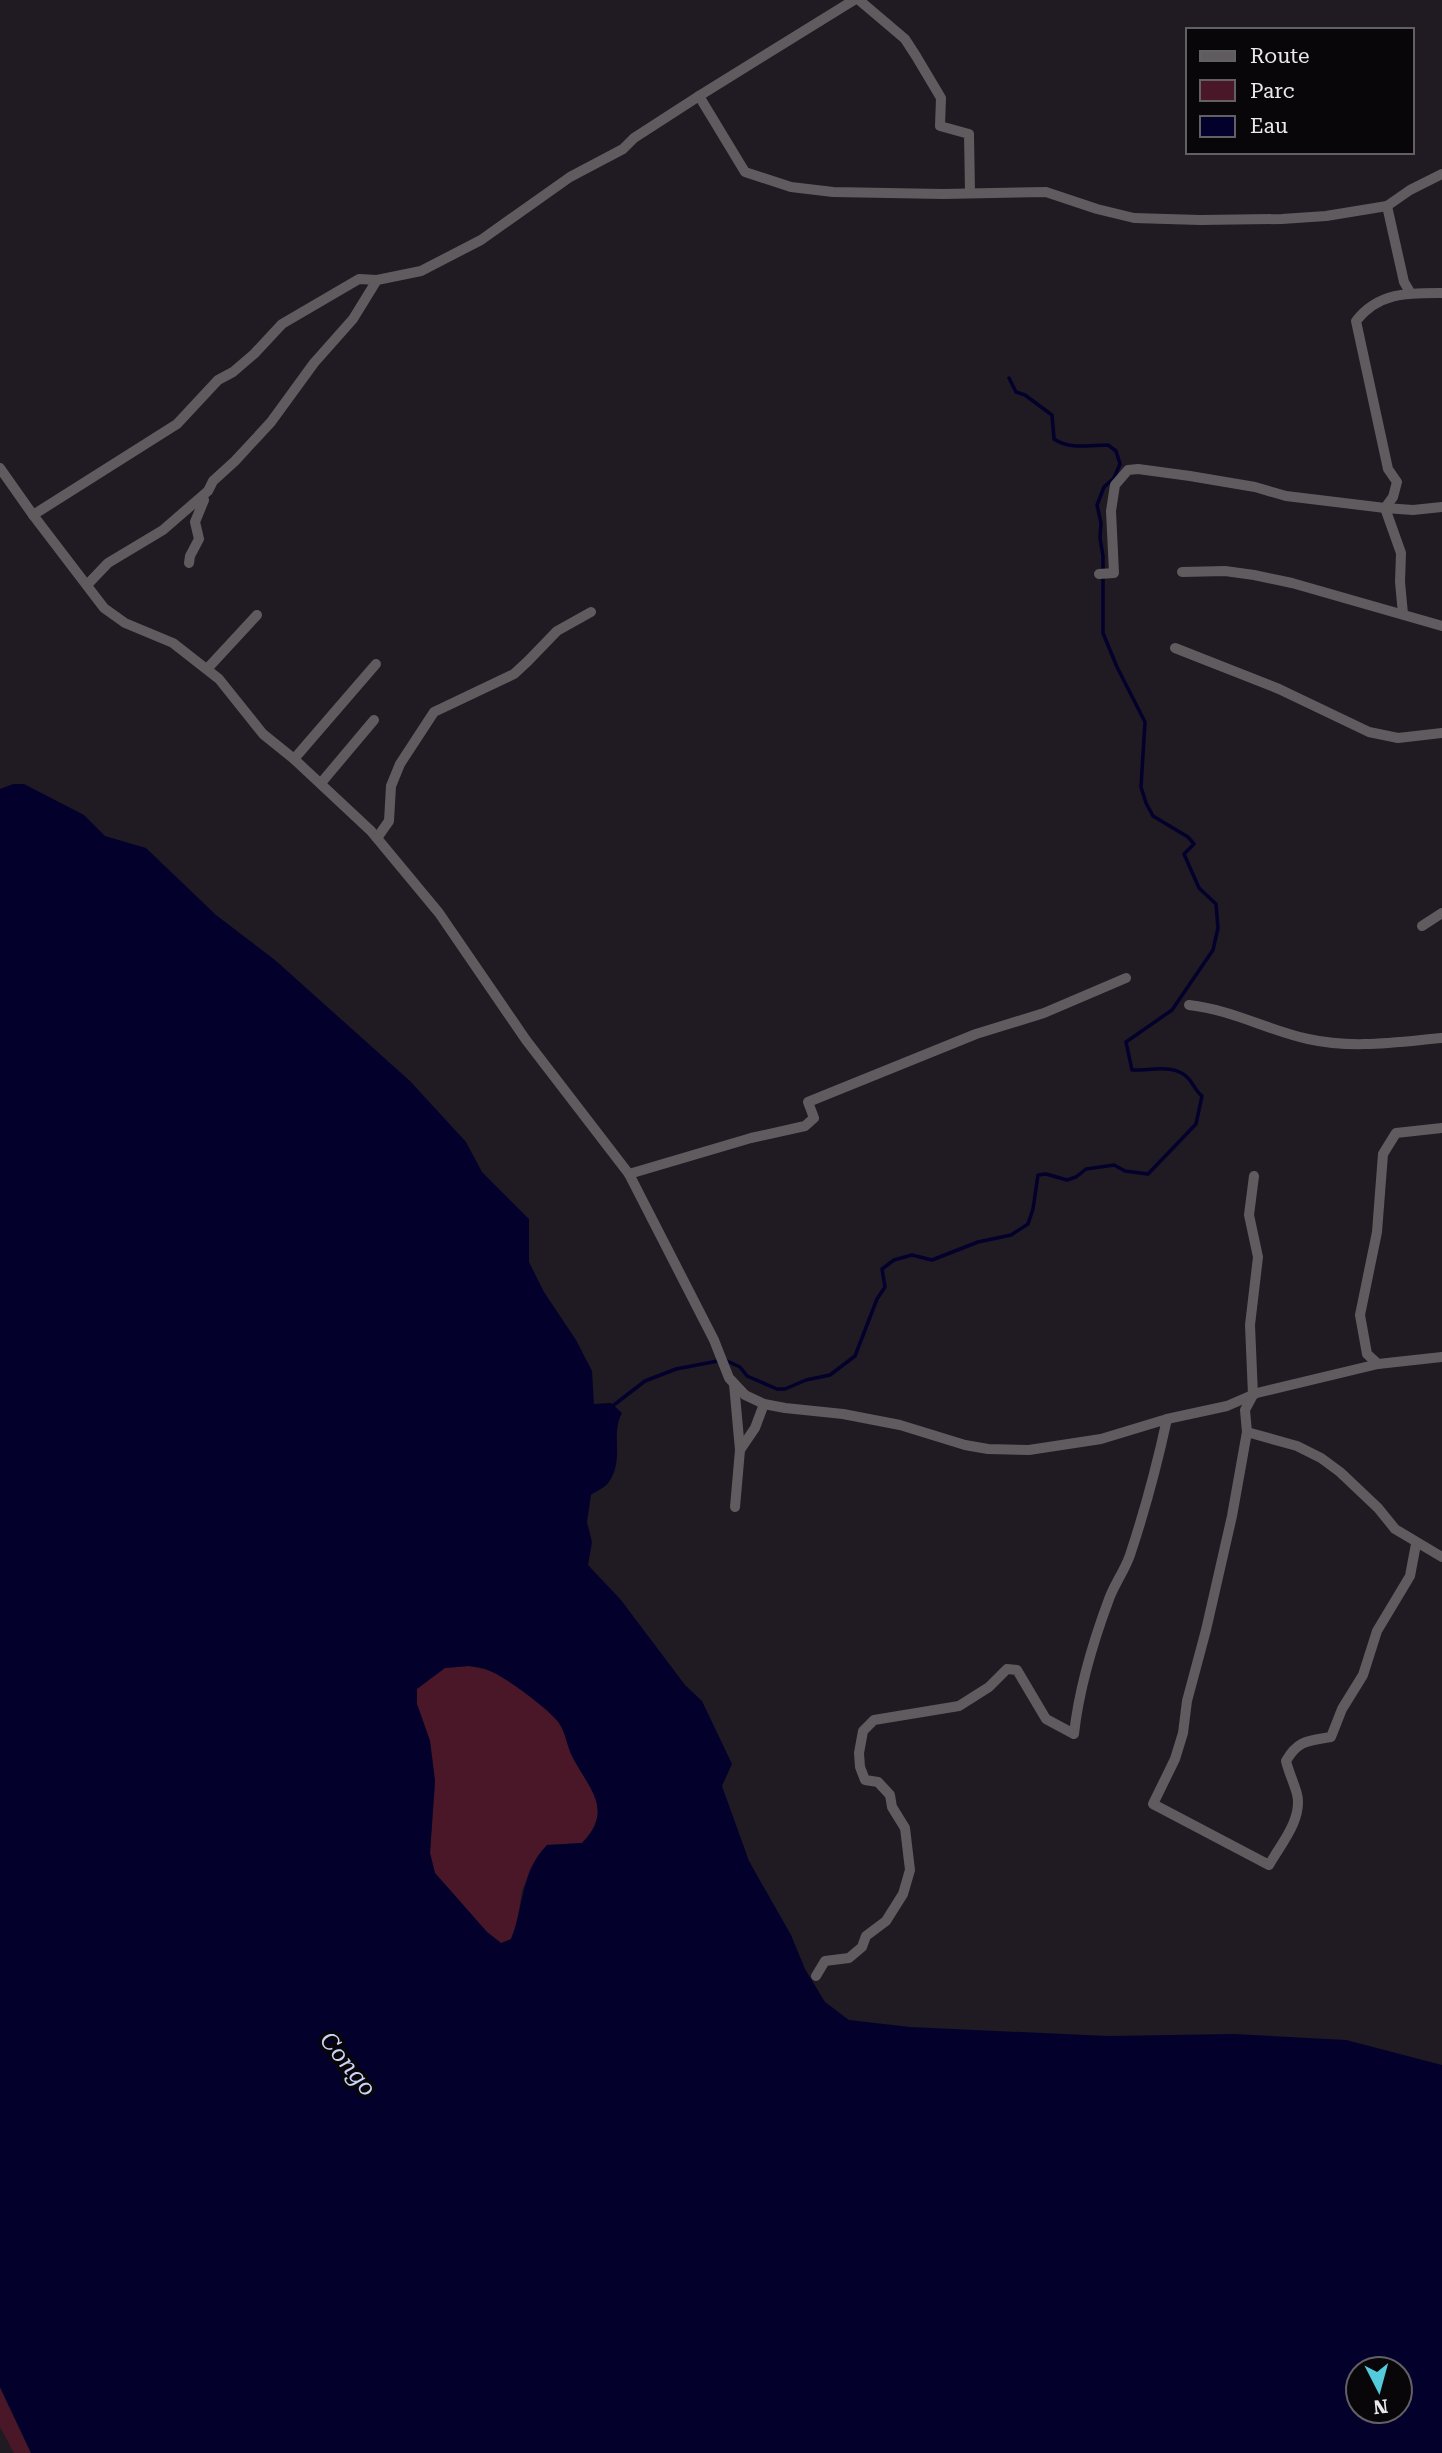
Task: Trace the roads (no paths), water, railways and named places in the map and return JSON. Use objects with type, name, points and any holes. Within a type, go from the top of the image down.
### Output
[{"type":"street","points":[[33,515],[177,424],[218,380],[233,372],[254,354],[282,324],[359,279],[377,280],[421,271],[481,240],[570,177],[623,149],[634,138],[699,96],[857,0],[899,33],[916,56],[941,99],[940,126],[970,134],[970,192]]},
{"type":"street","points":[[699,96],[745,172],[791,187],[833,192],[1046,192],[1134,218],[1200,220],[1326,216],[1387,206],[1410,190],[1442,174]]},
{"type":"street","points":[[1387,206],[1404,282],[1410,292]]},
{"type":"street","points":[[189,563],[199,539],[195,522],[214,481],[271,422],[314,363],[353,319],[377,280]]},
{"type":"street","points":[[1385,508],[1393,498],[1397,482],[1388,468],[1356,321],[1368,307],[1410,292],[1442,293]]},
{"type":"street","points":[[0,468],[104,608],[125,623],[173,643],[207,669],[230,691],[263,734],[321,783],[377,838],[439,913],[526,1040],[629,1174],[734,1384],[745,1395],[764,1404],[900,1424],[965,1445],[1008,1451],[1029,1450],[1101,1439],[1167,1419],[1227,1406],[1253,1395],[1378,1364],[1442,1357]]},
{"type":"street","points":[[1099,575],[1114,573],[1111,511],[1115,485],[1128,470],[1190,476],[1255,487],[1286,496],[1385,508],[1413,510],[1442,507]]},
{"type":"street","points":[[87,585],[108,563],[163,530],[208,491]]},
{"type":"street","points":[[1385,508],[1401,553],[1403,614]]},
{"type":"street","points":[[1182,572],[1226,571],[1254,575],[1292,583],[1442,626]]},
{"type":"street","points":[[377,838],[389,821],[391,786],[400,764],[434,712],[514,674],[557,631],[591,612]]},
{"type":"street","points":[[207,669],[257,615]]},
{"type":"street","points":[[1175,648],[1279,689],[1370,732],[1398,738],[1442,733]]},
{"type":"street","points":[[294,759],[376,664]]},
{"type":"street","points":[[321,783],[374,720]]},
{"type":"street","points":[[1422,926],[1442,913]]},
{"type":"street","points":[[629,1174],[751,1138],[805,1126],[814,1118],[808,1102],[976,1034],[1045,1013],[1126,978]]},
{"type":"street","points":[[1189,1005],[1226,1011],[1306,1039],[1351,1046],[1442,1038]]},
{"type":"street","points":[[1378,1364],[1367,1354],[1360,1315],[1377,1232],[1383,1154],[1396,1133],[1442,1128]]},
{"type":"street","points":[[1254,1176],[1249,1215],[1258,1256],[1250,1325],[1253,1395],[1245,1410],[1247,1432],[1232,1516],[1187,1701],[1183,1733],[1175,1759],[1153,1804],[1269,1866],[1299,1813],[1297,1793],[1286,1761],[1294,1747],[1306,1741],[1331,1737],[1342,1709],[1363,1675],[1377,1631],[1410,1576],[1416,1544]]},
{"type":"street","points":[[734,1384],[740,1450],[735,1507]]},
{"type":"street","points":[[740,1450],[755,1428],[764,1404]]},
{"type":"street","points":[[816,1976],[825,1961],[849,1958],[862,1947],[866,1936],[886,1922],[903,1894],[910,1870],[905,1828],[892,1807],[890,1795],[878,1782],[865,1780],[860,1767],[859,1753],[863,1731],[874,1720],[959,1706],[989,1687],[1007,1669],[1017,1670],[1046,1719],[1074,1734],[1077,1707],[1098,1629],[1110,1595],[1129,1558],[1156,1468],[1167,1419]]},
{"type":"street","points":[[1247,1432],[1297,1446],[1321,1458],[1378,1508],[1395,1529],[1416,1544],[1442,1557]]},
{"type":"water","name":"Congo","points":[[13,784],[24,784],[84,815],[105,836],[146,848],[216,915],[275,960],[410,1081],[466,1142],[482,1172],[529,1219],[529,1262],[592,1371],[594,1404],[611,1403],[622,1413],[617,1430],[614,1473],[607,1484],[591,1495],[587,1522],[592,1542],[588,1565],[621,1600],[685,1685],[702,1701],[732,1764],[722,1786],[749,1861],[825,2002],[849,2020],[910,2027],[1108,2036],[1234,2034],[1346,2040],[1442,2065],[1442,2453],[31,2453],[0,2387],[0,789]],"holes":[[[445,1668],[480,1668],[505,1679],[554,1717],[592,1790],[598,1810],[591,1831],[582,1843],[547,1845],[538,1855],[527,1878],[511,1939],[501,1943],[487,1932],[435,1873],[430,1853],[435,1781],[430,1741],[417,1704],[417,1689]]]},
{"type":"waterway","points":[[725,1360],[740,1367],[747,1376],[777,1389],[830,1375],[855,1356],[877,1299],[885,1287],[882,1269],[894,1260],[912,1255],[932,1260],[978,1242],[1011,1235],[1028,1224],[1038,1175],[1046,1174],[1067,1180],[1086,1169],[1114,1165],[1125,1171],[1148,1174],[1196,1124],[1202,1096],[1190,1080],[1182,1073],[1169,1069],[1132,1070],[1126,1042],[1172,1010],[1213,950],[1218,928],[1216,904],[1199,888],[1184,854],[1194,844],[1188,837],[1153,816],[1146,803],[1141,787],[1145,722],[1103,633],[1103,556],[1097,505],[1104,487],[1114,478],[1120,464],[1116,451],[1108,445],[1073,446],[1054,439],[1052,415],[1025,395],[1016,392],[1009,378]]},
{"type":"waterway","points":[[610,1408],[645,1381],[676,1369],[718,1361]]}]
